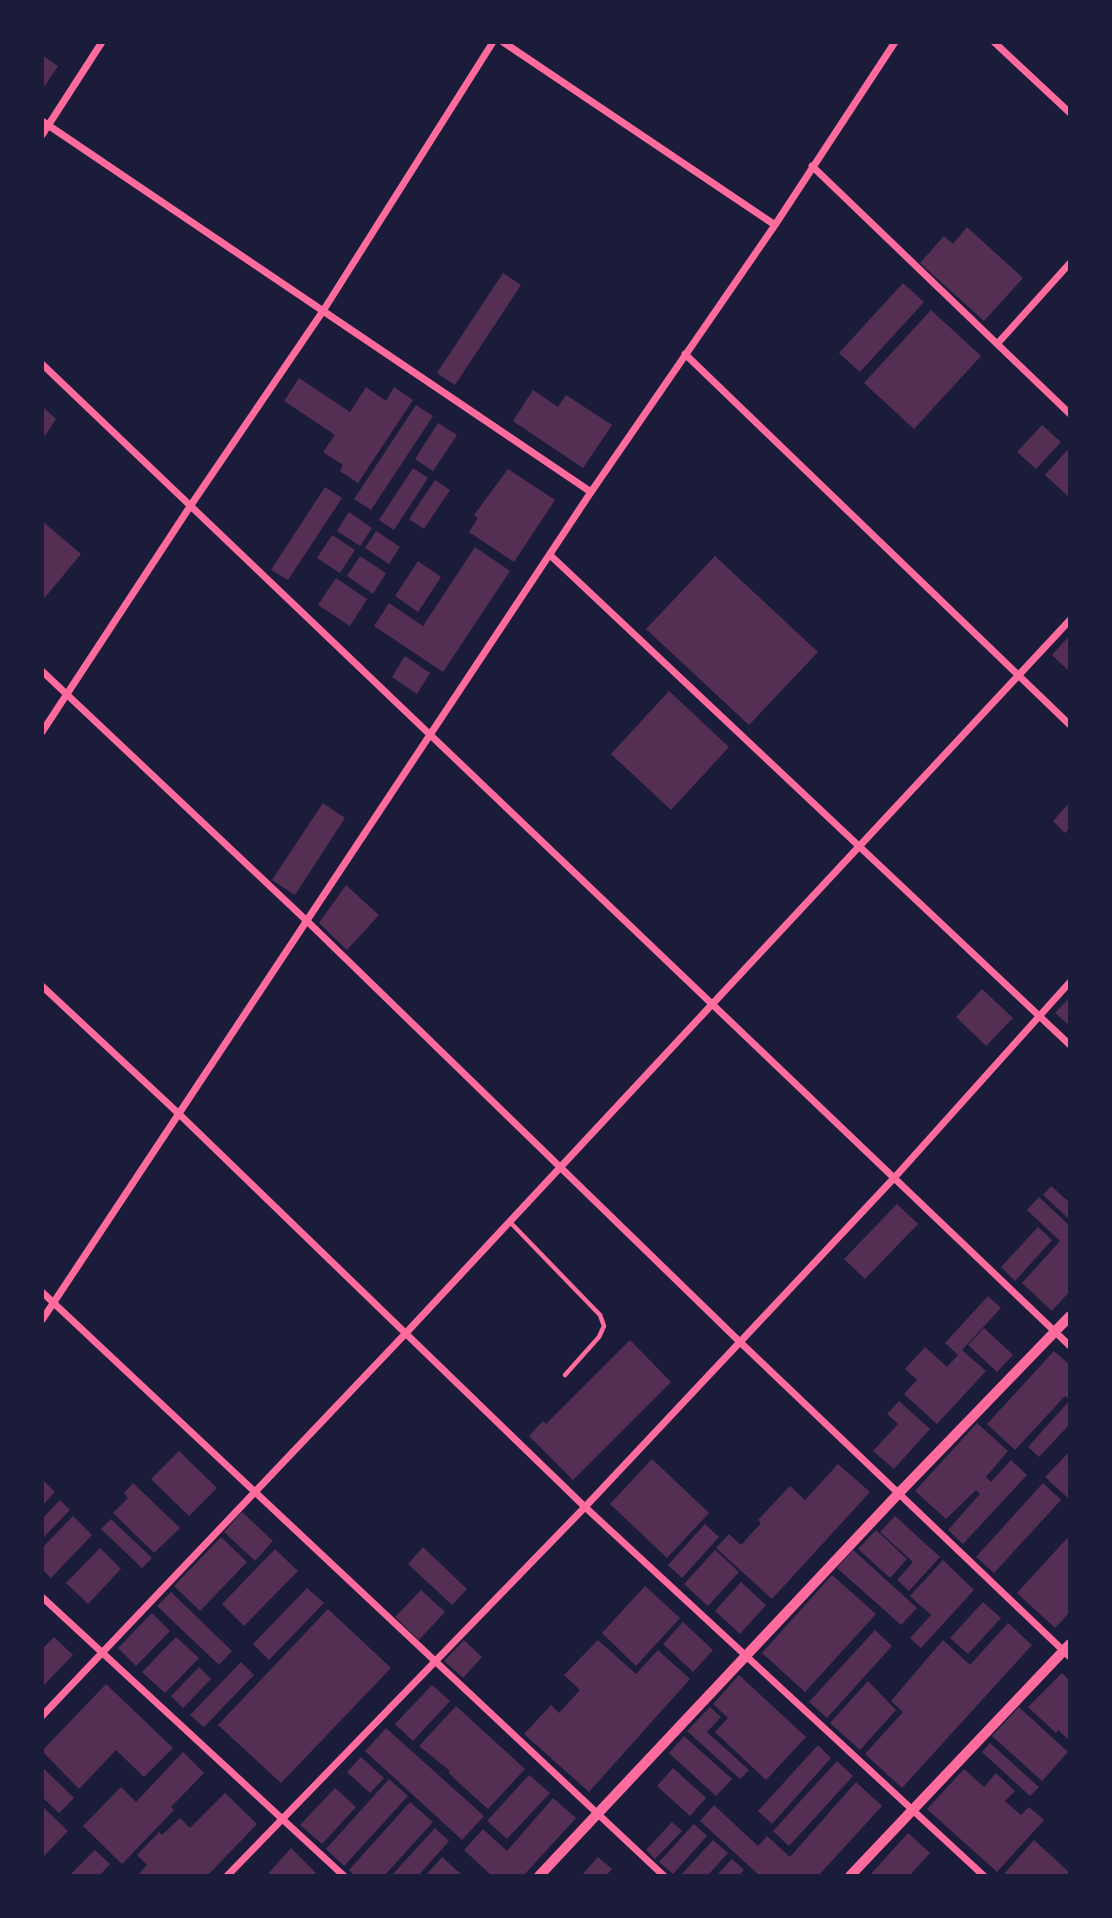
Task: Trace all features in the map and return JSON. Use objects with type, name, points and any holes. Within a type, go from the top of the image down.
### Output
[{"type":"street","points":[[42,135],[45,124],[102,42]]},
{"type":"street","points":[[42,732],[323,311],[493,42]]},
{"type":"street","points":[[503,42],[775,225]]},
{"type":"street","points":[[42,1320],[591,492],[775,225],[811,166],[895,42]]},
{"type":"street","points":[[994,42],[1070,113]]},
{"type":"street","points":[[45,124],[591,492]]},
{"type":"street","points":[[811,166],[1070,414]]},
{"type":"street","points":[[998,343],[1070,263]]},
{"type":"street","points":[[685,354],[1070,725]]},
{"type":"street","points":[[42,364],[1070,1346]]},
{"type":"street","points":[[550,555],[1070,1045]]},
{"type":"street","points":[[42,1716],[406,1333],[1070,620]]},
{"type":"street","points":[[42,671],[308,922],[898,1494],[1068,1650],[850,1876]]},
{"type":"street","points":[[227,1876],[585,1507],[895,1177],[1070,982]]},
{"type":"street","points":[[42,986],[585,1507],[984,1876]]},
{"type":"street","points":[[42,1292],[664,1876]]},
{"type":"street","points":[[539,1876],[748,1657],[898,1494],[1070,1316]]},
{"type":"street","points":[[42,1597],[344,1876]]},
{"type":"lane","points":[[509,1221],[600,1315],[604,1326],[599,1336],[565,1376]]},
{"type":"building","points":[[42,55],[58,66],[42,90]]},
{"type":"building","points":[[967,227],[1023,278],[984,321],[920,263],[944,236],[953,244]]},
{"type":"building","points":[[503,273],[521,285],[455,385],[437,373]]},
{"type":"building","points":[[903,283],[924,302],[860,372],[839,353]]},
{"type":"building","points":[[931,310],[981,356],[914,429],[864,383]]},
{"type":"building","points":[[299,378],[350,412],[366,387],[386,401],[394,387],[413,400],[358,483],[340,471],[343,465],[323,452],[335,435],[284,401]]},
{"type":"building","points":[[533,390],[558,407],[566,395],[612,425],[583,468],[513,421]]},
{"type":"building","points":[[416,405],[433,416],[371,510],[354,499]]},
{"type":"building","points":[[42,406],[56,419],[42,440]]},
{"type":"building","points":[[438,423],[457,435],[433,471],[415,459]]},
{"type":"building","points":[[1042,425],[1061,442],[1036,469],[1017,452]]},
{"type":"building","points":[[1070,447],[1070,498],[1045,475]]},
{"type":"building","points":[[413,468],[428,478],[394,530],[379,520]]},
{"type":"building","points":[[508,469],[555,500],[514,562],[469,532],[478,518],[474,515]]},
{"type":"building","points":[[435,480],[450,490],[424,529],[409,519]]},
{"type":"building","points":[[325,487],[342,498],[288,580],[271,570]]},
{"type":"building","points":[[349,512],[372,528],[360,546],[337,531]]},
{"type":"building","points":[[42,521],[81,554],[42,601]]},
{"type":"building","points":[[376,531],[400,547],[389,564],[365,548]]},
{"type":"building","points":[[332,535],[355,550],[340,573],[317,558]]},
{"type":"building","points":[[475,547],[510,571],[443,672],[374,626],[389,603],[423,626]]},
{"type":"building","points":[[360,556],[386,573],[373,594],[347,576]]},
{"type":"building","points":[[715,556],[818,652],[749,725],[646,629]]},
{"type":"building","points":[[418,561],[441,577],[418,612],[395,596]]},
{"type":"building","points":[[336,578],[367,599],[350,626],[318,605]]},
{"type":"building","points":[[1070,635],[1070,672],[1052,655]]},
{"type":"building","points":[[405,656],[430,673],[417,694],[392,677]]},
{"type":"building","points":[[669,691],[729,747],[671,810],[611,754]]},
{"type":"building","points":[[1070,802],[1070,828],[1065,833],[1053,821]]},
{"type":"building","points":[[323,803],[345,818],[295,895],[272,880]]},
{"type":"building","points":[[346,885],[379,915],[347,950],[319,923]]},
{"type":"building","points":[[982,989],[1013,1018],[986,1046],[956,1017]]},
{"type":"building","points":[[1070,997],[1070,1026],[1055,1013]]},
{"type":"building","points":[[1051,1186],[1070,1203],[1070,1220],[1043,1195]]},
{"type":"building","points":[[1039,1197],[1070,1226],[1070,1291],[1052,1311],[1022,1283],[1060,1241],[1027,1210]]},
{"type":"building","points":[[897,1204],[918,1224],[865,1279],[844,1259]]},
{"type":"building","points":[[1038,1227],[1052,1240],[1015,1281],[1001,1267]]},
{"type":"building","points":[[988,1296],[1001,1308],[962,1350],[986,1371],[937,1424],[904,1394],[917,1380],[905,1369],[925,1347],[947,1367],[958,1355],[945,1343]]},
{"type":"building","points":[[984,1328],[1013,1355],[997,1372],[968,1345]]},
{"type":"building","points":[[630,1340],[671,1382],[573,1480],[529,1436],[543,1421],[546,1424]]},
{"type":"building","points":[[1054,1351],[1070,1365],[1070,1400],[1065,1396],[1015,1450],[987,1424]]},
{"type":"building","points":[[1070,1400],[1070,1424],[1039,1457],[1028,1447]]},
{"type":"building","points":[[899,1401],[930,1429],[894,1469],[873,1451],[898,1424],[887,1414]]},
{"type":"building","points":[[977,1423],[1008,1451],[986,1477],[991,1482],[1011,1460],[1027,1475],[963,1544],[948,1530],[980,1494],[976,1490],[946,1519],[915,1491]]},
{"type":"building","points":[[179,1451],[217,1488],[189,1516],[151,1479]]},
{"type":"building","points":[[1070,1451],[1070,1500],[1045,1477]]},
{"type":"building","points":[[652,1459],[709,1513],[667,1558],[610,1504]]},
{"type":"building","points":[[838,1464],[870,1492],[772,1599],[716,1548],[729,1534],[741,1545],[761,1523],[758,1520],[790,1486],[805,1500]]},
{"type":"building","points":[[42,1479],[55,1492],[42,1506]]},
{"type":"building","points":[[133,1483],[180,1528],[154,1553],[113,1513],[128,1498],[124,1493]]},
{"type":"building","points":[[1043,1483],[1061,1500],[994,1573],[976,1557]]},
{"type":"building","points":[[60,1500],[70,1510],[42,1539],[42,1519]]},
{"type":"building","points":[[242,1512],[273,1541],[255,1561],[224,1532]]},
{"type":"building","points":[[73,1516],[92,1535],[51,1578],[42,1569],[42,1548]]},
{"type":"building","points":[[895,1516],[940,1557],[909,1591],[897,1580],[913,1562],[880,1532]]},
{"type":"building","points":[[111,1519],[152,1558],[142,1568],[101,1529]]},
{"type":"building","points":[[705,1524],[719,1537],[682,1578],[668,1565]]},
{"type":"building","points":[[876,1530],[907,1559],[890,1578],[858,1549]]},
{"type":"building","points":[[1070,1535],[1070,1612],[1055,1628],[1017,1593]]},
{"type":"building","points":[[221,1537],[247,1562],[200,1611],[174,1586]]},
{"type":"building","points":[[423,1547],[467,1589],[452,1605],[408,1564]]},
{"type":"building","points":[[100,1548],[121,1569],[88,1604],[66,1583]]},
{"type":"building","points":[[275,1549],[298,1571],[244,1626],[222,1604]]},
{"type":"building","points":[[715,1550],[739,1572],[708,1606],[684,1584]]},
{"type":"building","points":[[853,1550],[917,1608],[901,1625],[837,1568]]},
{"type":"building","points":[[943,1560],[974,1590],[921,1648],[910,1638],[931,1615],[910,1596]]},
{"type":"building","points":[[832,1575],[876,1614],[805,1692],[762,1653]]},
{"type":"building","points":[[741,1582],[766,1605],[740,1634],[715,1611]]},
{"type":"building","points":[[645,1586],[680,1618],[636,1666],[602,1633]]},
{"type":"building","points":[[307,1588],[324,1603],[269,1660],[253,1644]]},
{"type":"building","points":[[421,1590],[445,1612],[419,1640],[395,1617]]},
{"type":"building","points":[[171,1592],[232,1651],[219,1665],[157,1606]]},
{"type":"building","points":[[983,1602],[1001,1618],[968,1654],[950,1638]]},
{"type":"building","points":[[328,1609],[391,1668],[281,1783],[218,1725]]},
{"type":"building","points":[[152,1613],[170,1631],[136,1666],[118,1648]]},
{"type":"building","points":[[683,1622],[713,1650],[693,1672],[663,1644]]},
{"type":"building","points":[[1008,1623],[1032,1645],[902,1788],[865,1754],[903,1712],[891,1701],[943,1640],[970,1665]]},
{"type":"building","points":[[875,1630],[892,1646],[827,1718],[809,1702]]},
{"type":"building","points":[[54,1637],[73,1655],[42,1687],[42,1649]]},
{"type":"building","points":[[176,1637],[199,1658],[165,1693],[142,1672]]},
{"type":"building","points":[[464,1640],[482,1657],[463,1678],[444,1661]]},
{"type":"building","points":[[598,1640],[636,1674],[658,1650],[690,1679],[589,1792],[524,1734],[551,1705],[559,1713],[580,1690],[564,1675]]},
{"type":"building","points":[[241,1662],[254,1675],[204,1727],[190,1715]]},
{"type":"building","points":[[199,1667],[211,1679],[183,1708],[171,1696]]},
{"type":"building","points":[[1062,1673],[1070,1681],[1070,1741],[1058,1730],[1056,1733],[1028,1707]]},
{"type":"building","points":[[739,1675],[806,1737],[766,1780],[715,1732],[728,1718],[713,1704]]},
{"type":"building","points":[[868,1681],[896,1710],[860,1750],[830,1723]]},
{"type":"building","points":[[106,1684],[173,1748],[144,1777],[116,1750],[79,1789],[42,1751]]},
{"type":"building","points":[[432,1685],[450,1701],[413,1741],[395,1724]]},
{"type":"building","points":[[456,1706],[525,1769],[488,1809],[448,1772],[450,1771],[419,1746]]},
{"type":"building","points":[[710,1707],[721,1717],[707,1732],[749,1770],[740,1779],[687,1731]]},
{"type":"building","points":[[1019,1707],[1068,1752],[1042,1781],[992,1736]]},
{"type":"building","points":[[386,1728],[484,1816],[462,1840],[365,1751]]},
{"type":"building","points":[[684,1736],[732,1779],[716,1796],[669,1753]]},
{"type":"building","points":[[990,1743],[1039,1787],[1030,1796],[982,1752]]},
{"type":"building","points":[[818,1745],[831,1758],[772,1824],[758,1811]]},
{"type":"building","points":[[183,1752],[204,1773],[171,1807],[174,1810],[122,1864],[83,1826],[121,1787],[136,1802]]},
{"type":"building","points":[[361,1757],[384,1778],[370,1793],[347,1772]]},
{"type":"building","points":[[837,1761],[853,1776],[789,1846],[773,1831]]},
{"type":"building","points":[[42,1767],[74,1798],[59,1813],[42,1797]]},
{"type":"building","points":[[673,1768],[706,1798],[690,1816],[657,1786]]},
{"type":"building","points":[[964,1769],[984,1787],[996,1773],[1015,1791],[1005,1801],[1021,1815],[1029,1807],[1044,1820],[997,1872],[927,1809]]},
{"type":"building","points":[[529,1775],[550,1793],[507,1839],[487,1821]]},
{"type":"building","points":[[389,1779],[408,1796],[344,1866],[326,1849]]},
{"type":"building","points":[[856,1782],[882,1806],[818,1876],[760,1876],[700,1821],[714,1805],[758,1846],[767,1836],[790,1857]]},
{"type":"building","points":[[335,1788],[356,1807],[322,1844],[300,1825]]},
{"type":"building","points":[[225,1793],[257,1824],[207,1876],[137,1876],[147,1865],[137,1855],[159,1832],[162,1835],[180,1818],[190,1828]]},
{"type":"building","points":[[553,1798],[576,1818],[523,1876],[492,1876],[464,1850],[483,1829],[507,1851]]},
{"type":"building","points":[[410,1802],[433,1822],[384,1876],[355,1876],[349,1870]]},
{"type":"building","points":[[42,1806],[68,1831],[42,1858]]},
{"type":"building","points":[[672,1822],[682,1831],[655,1859],[646,1850]]},
{"type":"building","points":[[694,1824],[707,1836],[673,1874],[659,1862]]},
{"type":"building","points":[[435,1828],[449,1841],[418,1876],[391,1876]]},
{"type":"building","points":[[908,1833],[930,1853],[909,1876],[869,1876]]},
{"type":"building","points":[[713,1840],[728,1853],[707,1876],[680,1876]]},
{"type":"building","points":[[1034,1840],[1070,1873],[1070,1876],[1002,1876]]},
{"type":"building","points":[[291,1848],[312,1869],[318,1876],[266,1876]]},
{"type":"building","points":[[95,1850],[110,1864],[99,1876],[69,1876]]},
{"type":"building","points":[[442,1857],[463,1876],[425,1876]]},
{"type":"building","points":[[598,1857],[612,1869],[606,1876],[581,1876]]},
{"type":"building","points":[[732,1859],[744,1870],[738,1876],[716,1876]]}]
